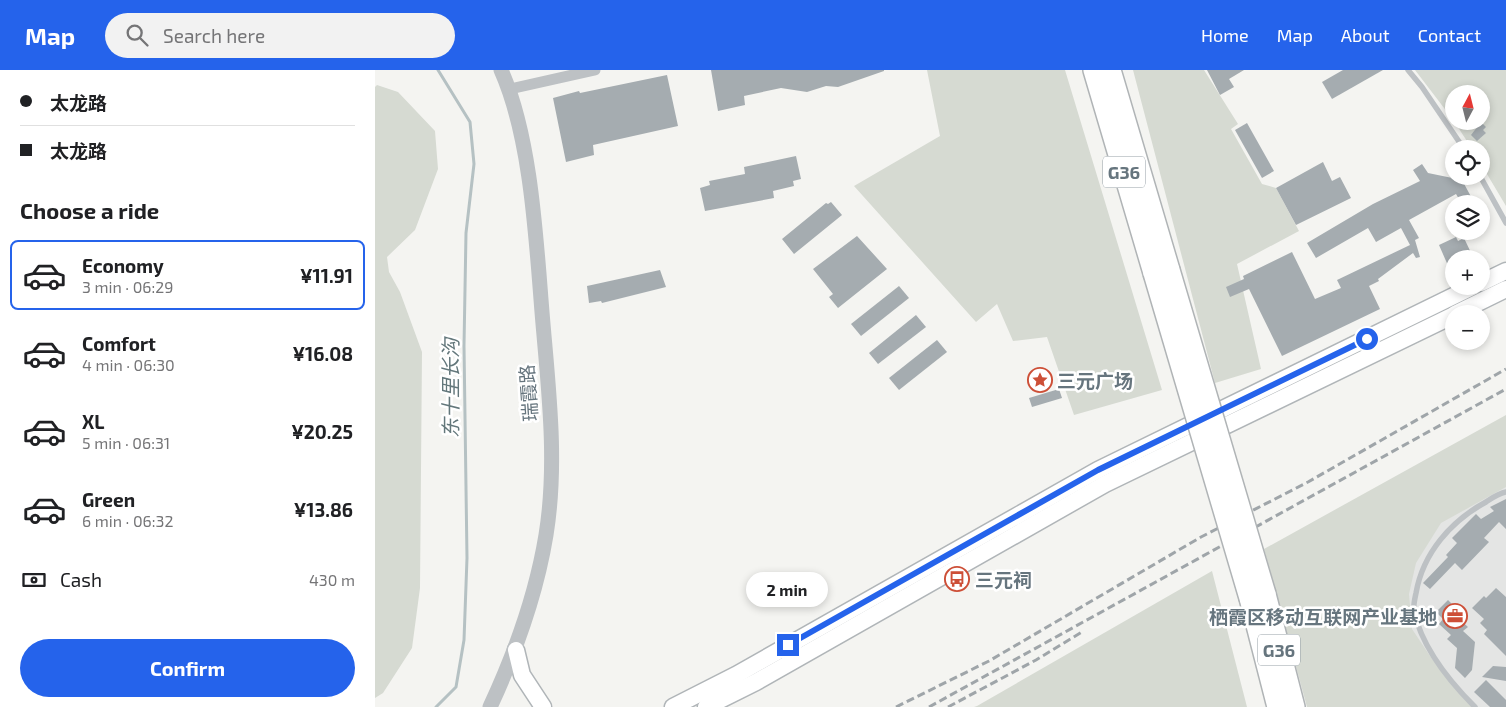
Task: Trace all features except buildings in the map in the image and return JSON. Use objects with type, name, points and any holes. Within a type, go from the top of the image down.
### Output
[{"type":"highway","name":"G36","points":[[1094,70],[1162,272]]},
{"type":"highway","name":"G36","points":[[1110,70],[1162,272],[1257,596],[1294,707]]},
{"type":"highway","name":"G36","points":[[1257,596],[1278,707]]},
{"type":"main road","points":[[1490,279],[1506,271]]},
{"type":"main road","points":[[1473,305],[1506,289]]},
{"type":"main road","points":[[673,707],[736,675],[1098,470],[1456,295]]},
{"type":"main road","points":[[706,707],[756,682],[1105,484],[1445,319]]},
{"type":"main road","points":[[516,650],[522,675],[543,707]]},
{"type":"street","name":"瑞霞路","points":[[490,707],[516,650],[534,592],[546,534],[552,456],[537,255],[527,176],[510,89],[501,70]]},
{"type":"street","points":[[510,89],[595,70]]},
{"type":"lane","points":[[1408,70],[1422,86],[1458,140]]},
{"type":"lane","points":[[1485,185],[1506,223]]},
{"type":"lane","points":[[1475,707],[1455,687],[1436,660],[1421,633],[1414,609],[1419,579],[1440,540],[1458,519],[1506,492]]},
{"type":"shaded area","points":[[927,70],[1065,70],[1162,390],[1074,415],[1047,337],[1013,341],[997,304],[976,322],[854,186],[940,136]]},
{"type":"shaded area","points":[[1133,70],[1204,70],[1238,124],[1231,129],[1262,184],[1276,188],[1299,231],[1237,264],[1261,369],[1215,383]]},
{"type":"shaded area","points":[[1415,70],[1506,70],[1506,206],[1490,179],[1490,140],[1466,140],[1460,130],[1490,130],[1490,85],[1445,85],[1445,109]]},
{"type":"shaded area","points":[[377,85],[398,92],[435,131],[438,169],[415,230],[387,257],[389,272],[400,292],[422,352],[420,588],[412,648],[383,693],[375,698],[375,87]]},
{"type":"shaded area","points":[[1506,415],[1506,487],[1441,523],[1416,563],[1409,594],[1412,629],[1432,659],[1475,707],[1307,707],[1264,549]]},
{"type":"shaded area","name":"栖霞区移动互联网产业基地","points":[[1506,479],[1506,707],[1468,707],[1428,662],[1379,571],[1382,539]]},
{"type":"shaded area","points":[[1212,571],[1247,707],[974,707],[977,706]]},
{"type":"waterway","name":"东十里长沟","points":[[436,707],[456,687],[464,640],[467,558],[464,346],[466,233],[474,164],[470,122],[438,70]]},
{"type":"railway","points":[[896,707],[989,661],[1201,537],[1308,482],[1506,369]]},
{"type":"railway","points":[[929,707],[1506,389]]},
{"type":"railway","points":[[948,707],[1036,660],[1082,632]]},
{"type":"place","name":"三元广场","points":[[1040,380]]},
{"type":"place","name":"三元祠","points":[[957,579]]},
{"type":"place","name":"栖霞区移动互联网产业基地","points":[[1455,616]]},
{"type":"route","points":[[788,645],[1098,470],[1367,339]]}]
